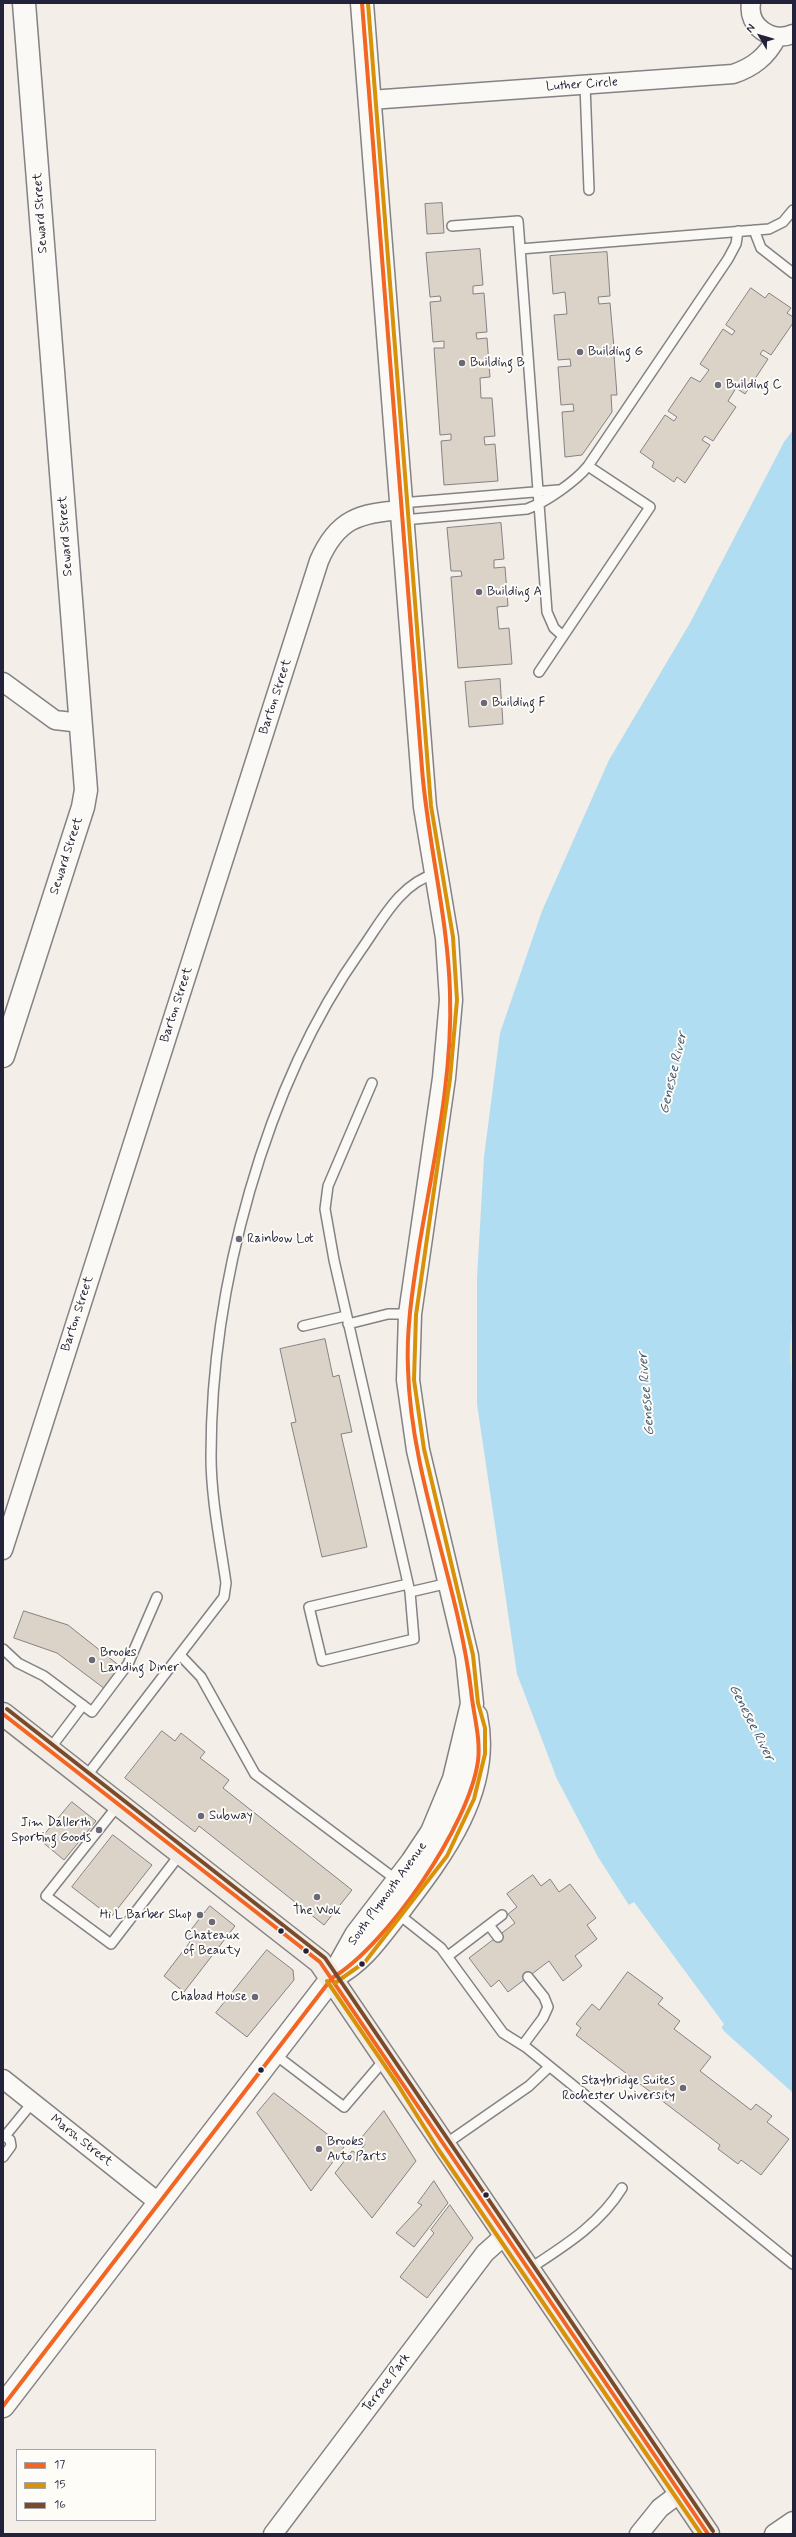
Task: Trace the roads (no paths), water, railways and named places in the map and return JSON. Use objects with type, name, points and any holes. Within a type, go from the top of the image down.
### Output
[{"type":"main road","name":"Seward Street","points":[[3,1056],[83,807],[86,790],[24,3]]},
{"type":"main road","name":"South Plymouth Avenue","points":[[332,1978],[361,1958],[397,1913],[445,1847],[468,1797],[477,1766],[480,1741],[472,1704],[467,1656],[449,1583],[412,1414],[407,1372],[410,1314],[444,1078],[450,1022],[449,958],[425,807],[362,3]]},
{"type":"main road","name":"South Plymouth Avenue","points":[[332,1978],[356,1935],[398,1881],[432,1832],[447,1799],[461,1755],[472,1704]]},
{"type":"main road","points":[[3,1714],[314,1957],[332,1978],[443,2146],[708,2534]]},
{"type":"main road","points":[[3,2406],[158,2202],[332,1978]]},
{"type":"street","name":"Luther Circle","points":[[751,3],[752,17],[758,27],[767,34],[785,35]]},
{"type":"street","name":"Luther Circle","points":[[370,100],[733,74],[754,65],[768,54],[785,35]]},
{"type":"street","name":"Barton Street","points":[[3,1550],[319,561],[335,533],[350,521],[369,514],[402,511]]},
{"type":"street","points":[[3,682],[56,720],[81,723]]},
{"type":"street","name":"Marsh Street","points":[[3,2079],[158,2202]]},
{"type":"street","name":"Terrace Park","points":[[273,2534],[485,2253],[504,2236]]},
{"type":"street","points":[[639,2534],[658,2511],[680,2493]]},
{"type":"street","points":[[774,2534],[793,2521]]},
{"type":"lane","points":[[585,85],[589,190]]},
{"type":"lane","points":[[520,249],[754,230],[778,225],[793,210]]},
{"type":"lane","points":[[452,226],[518,221],[547,612],[554,628],[563,636]]},
{"type":"lane","points":[[754,230],[761,248],[793,273]]},
{"type":"lane","points":[[402,511],[521,510],[539,504],[578,477],[588,466],[728,259],[736,244],[738,231]]},
{"type":"lane","points":[[538,672],[650,507],[588,466]]},
{"type":"lane","points":[[402,511],[558,490]]},
{"type":"lane","points":[[85,1778],[219,1604],[225,1590],[211,1457],[215,1387],[231,1273],[247,1204],[265,1145],[300,1054],[342,979],[398,898],[415,883],[435,874]]},
{"type":"lane","points":[[372,1083],[330,1178],[325,1201],[331,1245],[347,1320],[409,1588],[414,1639],[322,1661],[310,1607],[409,1588],[449,1583]]},
{"type":"lane","points":[[303,1326],[388,1314],[410,1314]]},
{"type":"lane","points":[[3,1650],[18,1663],[44,1676],[92,1712],[125,1670],[157,1597]]},
{"type":"lane","points":[[180,1655],[201,1677],[255,1774],[398,1881]]},
{"type":"lane","points":[[49,1750],[83,1705]]},
{"type":"lane","points":[[119,1804],[46,1896],[111,1944],[181,1853]]},
{"type":"lane","points":[[397,1913],[433,1940],[448,1956],[503,2033],[522,2045],[549,2066],[793,2264]]},
{"type":"lane","points":[[448,1956],[502,1915]]},
{"type":"lane","points":[[490,1925],[498,1936]]},
{"type":"lane","points":[[522,2045],[543,2018],[548,2008],[544,1997],[528,1977]]},
{"type":"lane","points":[[273,2053],[344,2107],[386,2058]]},
{"type":"lane","points":[[443,2146],[529,2086],[549,2066]]},
{"type":"lane","points":[[3,2157],[11,2146],[10,2140],[4,2136],[32,2103]]},
{"type":"lane","points":[[527,2270],[578,2236],[612,2203],[622,2188]]},
{"type":"water","name":"Genesee River","points":[[793,430],[793,1308],[790,1352],[793,1401],[793,2093],[725,2032],[645,1930],[598,1857],[557,1779],[517,1674],[477,1404],[477,1278],[484,1157],[500,1033],[542,911],[609,760],[690,623],[784,442]]},
{"type":"place","name":"Building G","points":[[580,352]]},
{"type":"place","name":"Building B","points":[[462,363]]},
{"type":"place","name":"Building C","points":[[718,385]]},
{"type":"place","name":"Building A","points":[[479,592]]},
{"type":"place","name":"Building F","points":[[484,703]]},
{"type":"place","name":"Rainbow Lot","points":[[239,1239]]},
{"type":"place","name":"Brooks Landing Diner","points":[[92,1660]]},
{"type":"place","name":"Subway","points":[[201,1816]]},
{"type":"place","name":"Jim Dallerth Sporting Goods","points":[[99,1830]]},
{"type":"place","name":"The Wok","points":[[317,1897]]},
{"type":"place","name":"Hi L Barber Shop","points":[[200,1915]]},
{"type":"place","name":"Chateaux of Beauty","points":[[212,1922]]},
{"type":"place","name":"Chabad House","points":[[255,1997]]},
{"type":"place","name":"Staybridge Suites Rochester University","points":[[683,2088]]},
{"type":"place","name":"Brooks Auto Parts","points":[[319,2149]]}]
